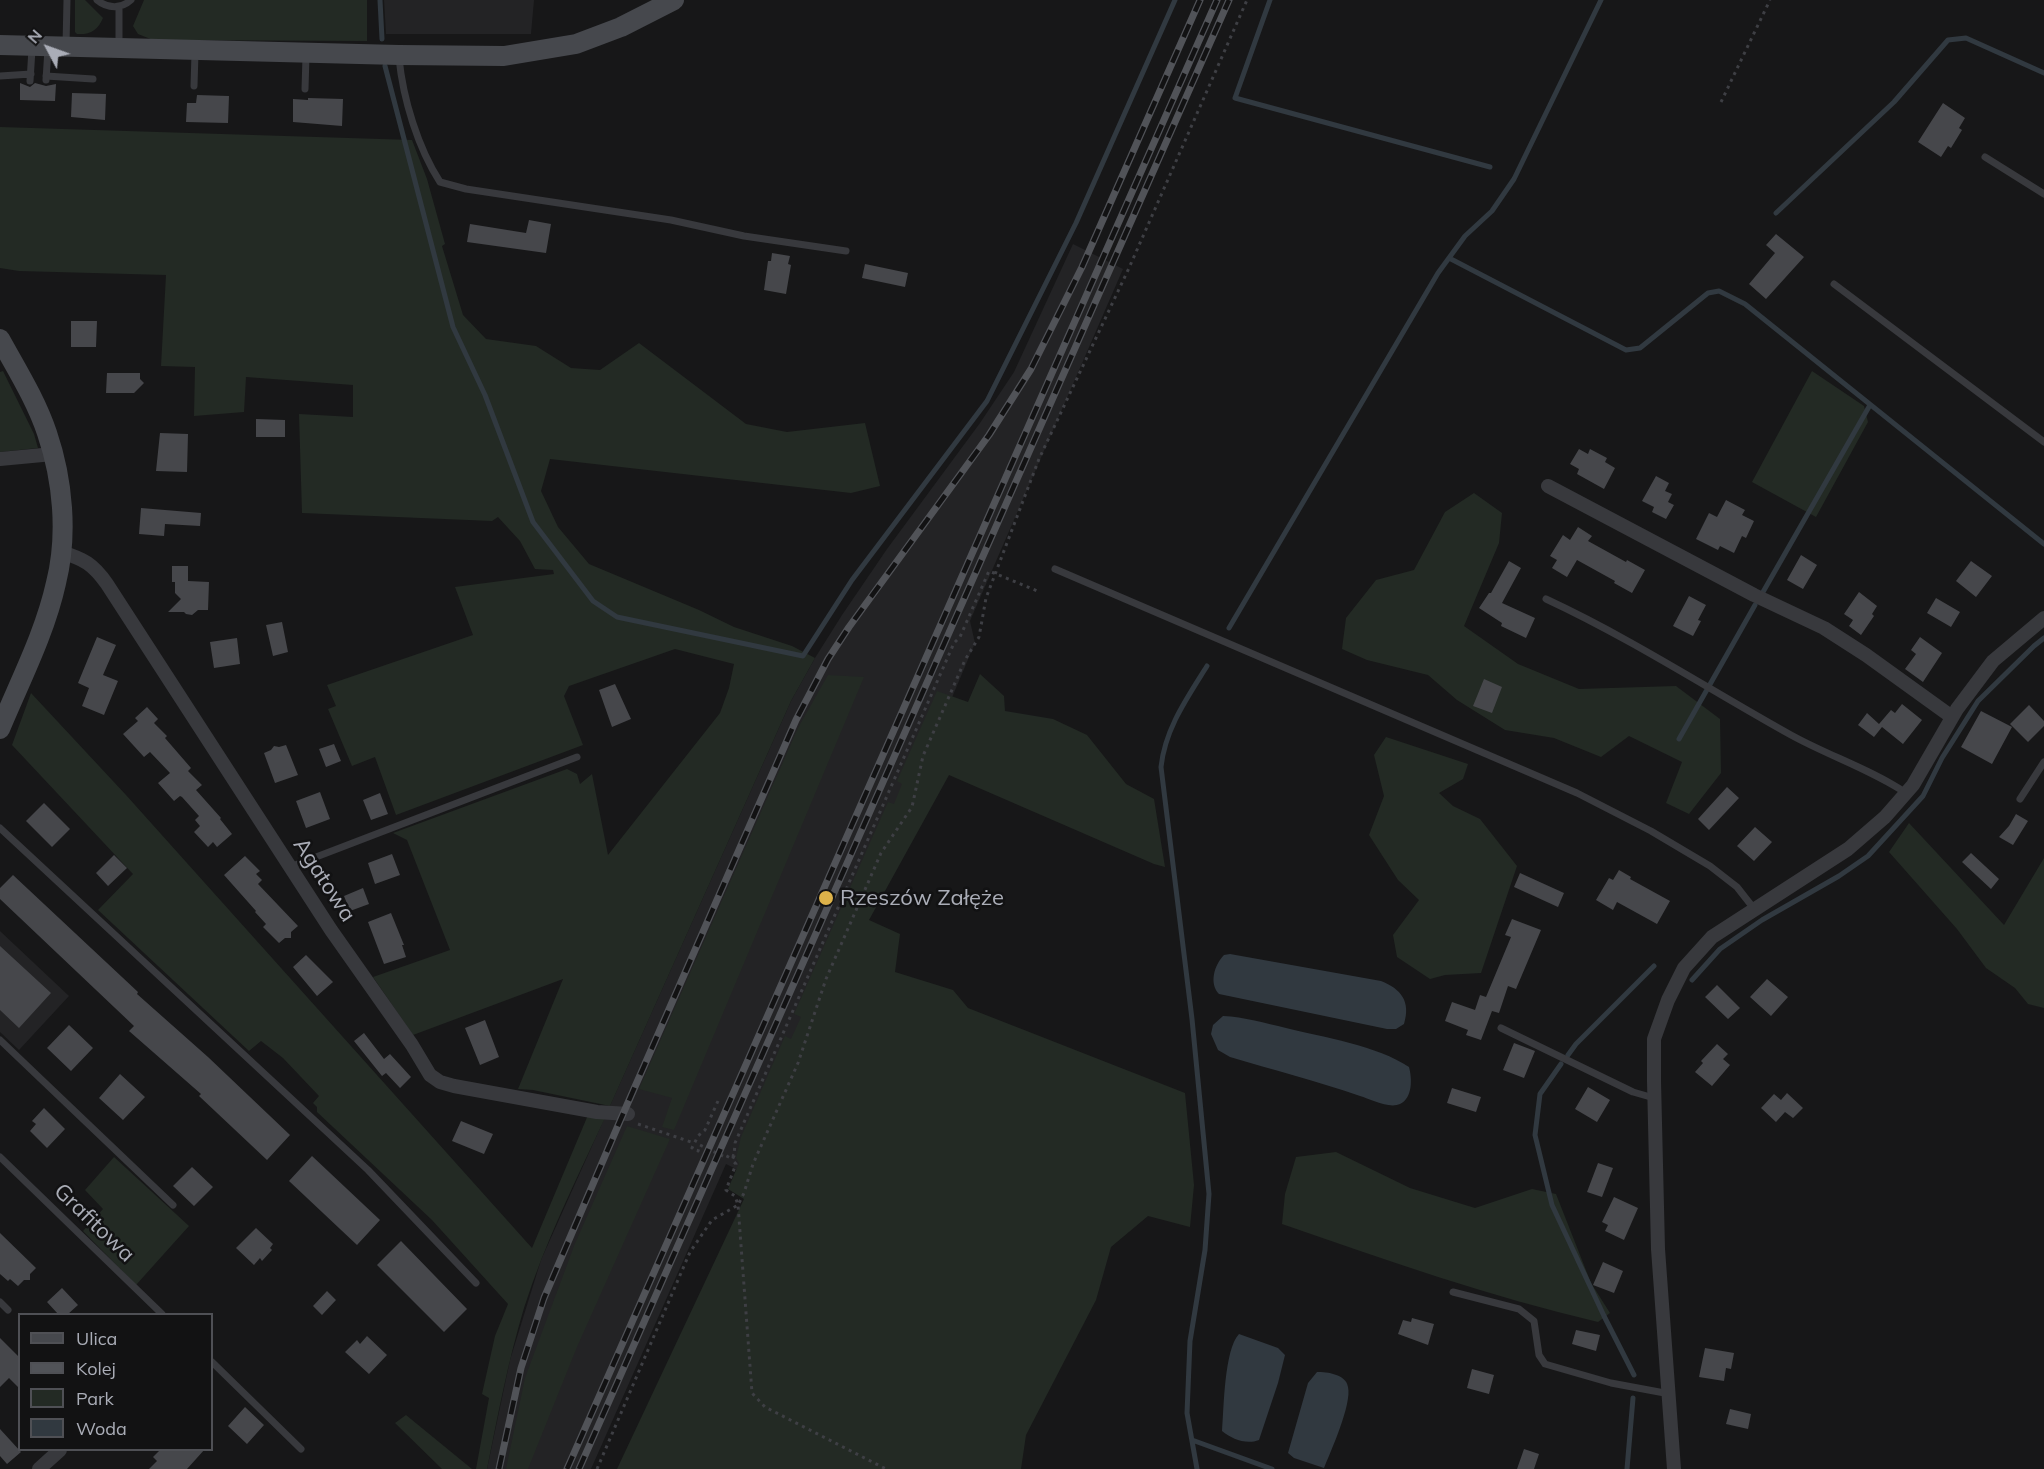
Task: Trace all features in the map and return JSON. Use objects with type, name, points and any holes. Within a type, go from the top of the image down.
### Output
[{"type":"street","points":[[0,45],[504,56],[576,44],[621,27],[674,0]]},
{"type":"street","points":[[0,339],[40,414],[53,454],[62,512],[61,552],[57,583],[0,729]]},
{"type":"street","points":[[0,459],[53,454]]},
{"type":"street","points":[[1548,486],[1754,595],[1824,628],[1866,655],[1952,717]]},
{"type":"street","name":"Agatowa","points":[[61,552],[84,559],[99,572],[331,930],[412,1045],[430,1075],[440,1082],[597,1112],[628,1114]]},
{"type":"street","points":[[1674,1469],[1658,1249],[1654,1098],[1654,1039],[1668,1000],[1684,968],[1712,937],[1848,849],[1885,817],[1913,785],[1952,717],[1993,661],[2044,618]]},
{"type":"street","points":[[39,1469],[58,1451]]},
{"type":"lane","points":[[0,76],[30,77],[49,47],[67,0]]},
{"type":"lane","points":[[97,0],[110,7],[119,7],[131,0]]},
{"type":"lane","points":[[119,7],[119,49]]},
{"type":"lane","points":[[49,47],[46,79],[93,79]]},
{"type":"lane","points":[[194,86],[195,50]]},
{"type":"lane","points":[[305,89],[306,53]]},
{"type":"lane","points":[[390,55],[401,74],[426,161],[440,182],[466,189],[671,220],[744,236],[846,251]]},
{"type":"lane","points":[[1985,157],[2044,194]]},
{"type":"lane","points":[[1833,284],[2044,442]]},
{"type":"lane","points":[[1055,569],[1577,793],[1651,831],[1710,866],[1737,887],[1755,910]]},
{"type":"lane","points":[[1546,599],[1594,621],[1793,736],[1889,782],[1906,793]]},
{"type":"lane","points":[[290,867],[578,757]]},
{"type":"lane","points":[[2020,799],[2044,762]]},
{"type":"lane","points":[[0,828],[368,1170],[476,1283]]},
{"type":"lane","points":[[1501,1028],[1633,1092],[1654,1098]]},
{"type":"lane","points":[[0,1040],[172,1205]]},
{"type":"lane","name":"Grafitowa","points":[[0,1157],[161,1313]]},
{"type":"lane","points":[[1453,1292],[1519,1309],[1534,1321],[1539,1355],[1545,1364],[1611,1383],[1670,1394]]},
{"type":"lane","points":[[0,1302],[8,1310]]},
{"type":"lane","points":[[213,1363],[301,1449]]},
{"type":"path","points":[[597,1469],[690,1252],[712,1220],[738,1205],[798,1063],[826,979],[876,864],[912,807],[923,756],[965,660],[979,637],[986,598],[1039,459],[1129,268],[1247,0]]},
{"type":"path","points":[[1721,102],[1770,0]]},
{"type":"path","points":[[886,1469],[765,1407],[752,1393],[738,1205],[735,1196],[726,1190],[736,1164],[732,1160],[735,1143],[954,643],[960,637],[988,571],[1040,592]]},
{"type":"path","points":[[718,1101],[705,1130],[698,1136],[692,1148],[698,1150],[700,1145],[727,1158],[729,1154],[734,1156]]},
{"type":"path","points":[[628,1114],[629,1121],[695,1143]]},
{"type":"shaded area","points":[[384,0],[534,0],[531,34],[386,34]]},
{"type":"shaded area","points":[[1073,244],[1123,269],[970,621],[975,643],[750,1176],[726,1164],[591,1469],[487,1469],[510,1360],[541,1260],[791,701],[842,615],[1014,372]]},
{"type":"shaded area","points":[[0,931],[69,996],[19,1050],[0,1032]]},
{"type":"green space","points":[[75,0],[85,0],[103,18],[99,26],[90,33],[77,34],[75,32]]},
{"type":"green space","points":[[144,0],[367,0],[367,41],[153,40],[138,34],[133,26]]},
{"type":"green space","points":[[0,127],[412,140],[427,179],[445,244],[442,246],[463,315],[486,339],[536,346],[571,368],[600,370],[639,343],[746,424],[787,432],[865,423],[880,486],[851,493],[550,459],[541,491],[558,527],[589,564],[734,627],[792,646],[815,658],[791,701],[610,1106],[518,1089],[563,979],[413,1035],[373,977],[450,950],[407,840],[393,833],[567,769],[577,774],[580,784],[592,774],[608,855],[720,713],[734,664],[675,649],[569,686],[564,696],[583,745],[396,815],[375,757],[352,766],[328,709],[336,706],[327,685],[473,635],[455,587],[554,574],[553,570],[535,569],[520,541],[498,517],[492,521],[302,513],[299,414],[353,417],[353,385],[246,377],[244,412],[194,416],[195,367],[161,366],[166,275],[19,271],[0,268]]},
{"type":"green space","points":[[3,371],[34,434],[38,448],[0,452],[0,372]]},
{"type":"green space","points":[[1812,371],[1864,406],[1868,422],[1816,517],[1752,482]]},
{"type":"green space","points":[[1474,493],[1502,513],[1499,543],[1464,626],[1518,664],[1579,689],[1676,686],[1720,719],[1721,773],[1689,814],[1666,803],[1682,762],[1629,736],[1601,757],[1554,738],[1505,730],[1457,700],[1428,675],[1367,660],[1342,649],[1346,618],[1376,580],[1414,570],[1445,512]]},
{"type":"green space","points":[[980,674],[1004,696],[1005,711],[1053,719],[1087,735],[1126,784],[1154,799],[1165,867],[949,775],[869,920],[900,934],[895,972],[953,990],[968,1008],[1185,1093],[1194,1185],[1190,1227],[1148,1216],[1111,1247],[1096,1300],[1026,1435],[1021,1469],[617,1469],[744,1199],[728,1189],[739,1163],[736,1158],[741,1137],[785,1036],[791,1039],[801,1017],[794,1014],[888,802],[894,804],[902,784],[897,781],[937,691],[968,702]]},
{"type":"green space","points":[[828,675],[864,677],[674,1130],[662,1127],[672,1098],[639,1089],[798,728]]},
{"type":"green space","points":[[31,693],[126,795],[532,1248],[588,1115],[605,1118],[551,1235],[532,1283],[508,1368],[487,1469],[476,1469],[489,1398],[482,1394],[495,1336],[508,1304],[432,1220],[317,1112],[317,1107],[313,1103],[319,1096],[283,1058],[261,1041],[249,1051],[98,910],[133,874],[12,745]]},
{"type":"green space","points":[[1386,737],[1468,764],[1463,779],[1439,793],[1453,806],[1480,819],[1517,866],[1481,973],[1445,975],[1430,979],[1397,957],[1393,935],[1419,900],[1398,880],[1369,835],[1384,796],[1374,755]]},
{"type":"green space","points":[[1909,823],[2004,925],[2044,858],[2044,1008],[2028,1004],[2015,988],[1986,968],[1957,929],[1889,852]]},
{"type":"green space","points":[[627,1126],[670,1139],[577,1347],[528,1469],[506,1469],[525,1378],[574,1246]]},
{"type":"green space","points":[[1336,1152],[1410,1188],[1475,1208],[1532,1189],[1556,1194],[1591,1283],[1610,1313],[1598,1322],[1558,1312],[1439,1277],[1282,1224],[1285,1194],[1296,1157]]},
{"type":"green space","points":[[114,1157],[189,1226],[136,1285],[83,1231],[103,1209],[85,1190]]},
{"type":"green space","points":[[406,1415],[472,1469],[442,1469],[395,1423]]},
{"type":"water","points":[[1230,954],[1381,981],[1394,988],[1403,997],[1406,1009],[1404,1024],[1396,1029],[1387,1029],[1219,994],[1214,985],[1215,969],[1224,955]]},
{"type":"water","points":[[1223,1016],[1254,1020],[1382,1053],[1409,1067],[1411,1082],[1409,1093],[1400,1104],[1385,1104],[1230,1057],[1218,1050],[1211,1034],[1213,1025]]},
{"type":"water","points":[[1239,1334],[1278,1348],[1285,1355],[1259,1440],[1249,1442],[1239,1440],[1222,1431],[1230,1353]]},
{"type":"water","points":[[1317,1372],[1331,1373],[1340,1377],[1344,1379],[1348,1387],[1344,1416],[1324,1468],[1294,1458],[1288,1453],[1308,1383]]},
{"type":"building","points":[[20,83],[30,87],[35,83],[46,86],[56,84],[55,101],[20,100]]},
{"type":"building","points":[[72,93],[106,94],[105,120],[71,117]]},
{"type":"building","points":[[197,95],[229,96],[228,123],[186,122],[187,103],[196,103]]},
{"type":"building","points":[[308,98],[343,99],[342,126],[293,122],[293,99],[308,100]]},
{"type":"building","points":[[1943,103],[1965,118],[1959,128],[1962,130],[1951,148],[1948,146],[1941,157],[1918,142]]},
{"type":"building","points":[[529,220],[551,224],[546,253],[467,242],[470,224],[526,233]]},
{"type":"building","points":[[1776,234],[1804,257],[1766,299],[1749,284],[1775,253],[1766,245]]},
{"type":"building","points":[[772,253],[790,256],[788,264],[791,265],[786,294],[764,290],[768,261],[771,261]]},
{"type":"building","points":[[865,264],[908,273],[905,287],[862,278]]},
{"type":"building","points":[[71,321],[97,321],[96,347],[71,347]]},
{"type":"building","points":[[107,373],[140,373],[140,379],[144,383],[134,393],[106,393]]},
{"type":"building","points":[[256,419],[285,420],[285,437],[256,437]]},
{"type":"building","points":[[160,433],[188,434],[187,472],[156,471]]},
{"type":"building","points":[[1579,449],[1588,454],[1590,449],[1607,458],[1605,462],[1615,468],[1604,489],[1577,474],[1579,469],[1570,464]]},
{"type":"building","points":[[1656,476],[1669,483],[1665,491],[1672,494],[1668,502],[1674,505],[1666,519],[1652,512],[1654,507],[1642,501]]},
{"type":"building","points":[[1726,500],[1745,510],[1742,515],[1754,521],[1746,538],[1742,536],[1734,553],[1720,546],[1718,550],[1696,539],[1709,513],[1717,517]]},
{"type":"building","points":[[141,508],[201,513],[200,526],[165,524],[164,536],[139,534]]},
{"type":"building","points":[[1578,527],[1592,536],[1588,541],[1645,570],[1632,593],[1577,560],[1567,577],[1552,568],[1557,560],[1550,556],[1563,535],[1570,540]]},
{"type":"building","points":[[1801,555],[1817,565],[1803,589],[1787,580]]},
{"type":"building","points":[[1509,561],[1521,568],[1502,603],[1535,618],[1526,638],[1501,626],[1502,623],[1479,608],[1491,593]]},
{"type":"building","points":[[1971,561],[1992,576],[1976,597],[1956,581]]},
{"type":"building","points":[[172,566],[188,566],[188,581],[209,582],[208,610],[198,610],[192,615],[184,612],[168,612],[181,599],[175,593],[175,582],[172,582]]},
{"type":"building","points":[[1859,592],[1877,606],[1872,614],[1874,616],[1861,635],[1849,626],[1853,620],[1844,614]]},
{"type":"building","points":[[1689,596],[1706,605],[1693,636],[1673,626]]},
{"type":"building","points":[[1936,598],[1960,612],[1951,627],[1927,613]]},
{"type":"building","points":[[282,622],[288,652],[273,656],[266,625]]},
{"type":"building","points":[[97,637],[116,645],[103,675],[118,681],[104,715],[82,706],[89,688],[78,683]]},
{"type":"building","points":[[1920,637],[1942,653],[1923,682],[1905,669],[1916,654],[1911,650]]},
{"type":"building","points":[[237,638],[240,664],[214,668],[210,642]]},
{"type":"building","points":[[1484,679],[1502,687],[1492,713],[1473,706]]},
{"type":"building","points":[[615,684],[631,719],[612,727],[599,690]]},
{"type":"building","points":[[1902,704],[1922,720],[1903,744],[1882,727],[1874,737],[1858,725],[1867,713],[1879,724],[1891,710],[1895,713]]},
{"type":"building","points":[[2029,705],[2044,721],[2044,726],[2028,742],[2010,724]]},
{"type":"building","points":[[147,707],[158,719],[154,723],[191,768],[188,771],[202,785],[196,790],[232,834],[217,847],[213,842],[208,847],[194,832],[200,826],[195,820],[199,816],[182,797],[174,801],[158,783],[170,773],[150,752],[144,757],[123,734],[138,721],[135,718]]},
{"type":"building","points":[[1981,711],[2012,727],[1992,764],[1961,747]]},
{"type":"building","points":[[334,744],[341,761],[326,767],[319,749]]},
{"type":"building","points":[[286,745],[298,775],[275,783],[264,753],[274,746]]},
{"type":"building","points":[[1727,787],[1739,798],[1709,830],[1698,819]]},
{"type":"building","points":[[320,792],[330,819],[306,828],[296,801]]},
{"type":"building","points":[[380,793],[388,814],[371,820],[363,800]]},
{"type":"building","points":[[44,803],[70,829],[52,847],[26,821]]},
{"type":"building","points":[[2016,814],[2028,821],[2013,845],[1999,837]]},
{"type":"building","points":[[1755,827],[1772,842],[1754,861],[1737,846]]},
{"type":"building","points":[[1971,853],[1999,879],[1991,889],[1962,862]]},
{"type":"building","points":[[392,854],[400,875],[375,884],[368,863]]},
{"type":"building","points":[[114,855],[127,868],[108,886],[96,873]]},
{"type":"building","points":[[245,856],[260,871],[256,874],[262,880],[258,884],[298,926],[291,932],[291,938],[285,938],[279,943],[263,927],[266,924],[224,875]]},
{"type":"building","points":[[1619,870],[1631,877],[1630,879],[1670,901],[1657,924],[1617,902],[1613,910],[1596,900],[1609,878],[1613,880]]},
{"type":"building","points":[[1520,873],[1564,893],[1558,907],[1514,887]]},
{"type":"building","points":[[13,875],[138,992],[137,994],[290,1135],[267,1160],[199,1096],[201,1094],[129,1031],[134,1026],[0,899],[0,888]]},
{"type":"building","points":[[363,888],[369,904],[350,911],[344,896]]},
{"type":"building","points":[[391,913],[404,945],[402,945],[406,957],[384,964],[368,922]]},
{"type":"building","points":[[1512,919],[1541,930],[1516,989],[1508,986],[1499,1013],[1492,1011],[1481,1040],[1466,1035],[1468,1030],[1445,1021],[1452,1002],[1475,1010],[1480,995],[1486,997],[1511,937],[1505,935]]},
{"type":"building","points":[[0,946],[51,993],[19,1028],[0,1010]]},
{"type":"building","points":[[306,955],[333,982],[317,996],[293,967]]},
{"type":"building","points":[[1767,979],[1788,997],[1771,1016],[1750,997]]},
{"type":"building","points":[[1717,985],[1740,1008],[1728,1019],[1705,997]]},
{"type":"building","points":[[485,1020],[499,1057],[480,1065],[465,1028]]},
{"type":"building","points":[[69,1025],[93,1048],[71,1071],[47,1048]]},
{"type":"building","points":[[364,1033],[384,1059],[390,1054],[411,1077],[400,1088],[386,1073],[382,1076],[354,1041]]},
{"type":"building","points":[[1514,1043],[1535,1051],[1524,1078],[1503,1070]]},
{"type":"building","points":[[1717,1044],[1728,1054],[1723,1059],[1730,1065],[1712,1086],[1695,1072],[1703,1063],[1701,1061]]},
{"type":"building","points":[[120,1074],[145,1097],[123,1120],[99,1098]]},
{"type":"building","points":[[1588,1087],[1610,1100],[1597,1122],[1575,1109]]},
{"type":"building","points":[[1452,1088],[1481,1097],[1476,1112],[1447,1103]]},
{"type":"building","points":[[1787,1093],[1803,1108],[1793,1118],[1785,1112],[1776,1122],[1761,1108],[1774,1094],[1781,1100]]},
{"type":"building","points":[[44,1108],[65,1129],[47,1148],[30,1131],[36,1124],[32,1121]]},
{"type":"building","points":[[461,1121],[493,1134],[484,1154],[452,1141]]},
{"type":"building","points":[[312,1156],[380,1220],[357,1245],[289,1181]]},
{"type":"building","points":[[1598,1163],[1613,1168],[1602,1197],[1587,1192]]},
{"type":"building","points":[[192,1167],[213,1187],[194,1206],[173,1186]]},
{"type":"building","points":[[1614,1197],[1638,1208],[1624,1240],[1605,1231],[1608,1225],[1602,1222]]},
{"type":"building","points":[[256,1228],[273,1244],[270,1248],[272,1250],[262,1261],[260,1258],[254,1265],[236,1248]]},
{"type":"building","points":[[0,1233],[36,1268],[30,1274],[30,1280],[24,1280],[18,1286],[0,1274]]},
{"type":"building","points":[[401,1241],[467,1309],[444,1332],[377,1265]]},
{"type":"building","points":[[1603,1262],[1623,1271],[1614,1293],[1593,1285]]},
{"type":"building","points":[[62,1288],[78,1305],[69,1313],[57,1313],[47,1302]]},
{"type":"building","points":[[327,1291],[336,1300],[322,1315],[313,1306]]},
{"type":"building","points":[[1412,1318],[1434,1324],[1428,1345],[1398,1334],[1403,1320],[1411,1322]]},
{"type":"building","points":[[1576,1330],[1600,1335],[1596,1351],[1572,1344]]},
{"type":"building","points":[[367,1336],[387,1355],[369,1374],[345,1352],[357,1340],[360,1344]]},
{"type":"building","points":[[0,1338],[18,1356],[18,1387],[9,1378],[0,1387]]},
{"type":"building","points":[[1705,1348],[1734,1353],[1731,1369],[1726,1368],[1724,1381],[1699,1377]]},
{"type":"building","points":[[1472,1369],[1494,1375],[1489,1394],[1467,1388]]},
{"type":"building","points":[[245,1407],[264,1425],[247,1444],[228,1426]]},
{"type":"building","points":[[1730,1409],[1751,1414],[1748,1429],[1726,1424]]},
{"type":"building","points":[[0,1429],[21,1452],[7,1464],[0,1456]]},
{"type":"building","points":[[1524,1449],[1539,1454],[1534,1469],[1517,1469]]},
{"type":"building","points":[[159,1451],[203,1451],[187,1469],[149,1469],[157,1461],[153,1457]]},
{"type":"waterway","points":[[380,0],[382,39]]},
{"type":"waterway","points":[[385,66],[453,327],[485,395],[533,522],[593,601],[617,617],[803,656],[852,580],[987,401],[1076,223],[1175,0]]},
{"type":"waterway","points":[[1270,0],[1235,98],[1490,167]]},
{"type":"waterway","points":[[1229,628],[1438,273],[1465,236],[1492,211],[1514,179],[1601,0]]},
{"type":"waterway","points":[[1776,213],[1894,102],[1948,40],[1966,38],[2044,73]]},
{"type":"waterway","points":[[1449,258],[1626,350],[1640,348],[1708,293],[1719,291],[1745,304],[2044,544]]},
{"type":"waterway","points":[[1763,592],[1870,405]]},
{"type":"waterway","points":[[1679,739],[1755,605]]},
{"type":"waterway","points":[[1692,980],[1720,949],[1762,920],[1839,876],[1868,856],[1923,796],[1942,758],[1978,701],[2044,638]]},
{"type":"waterway","points":[[1197,1469],[1187,1413],[1190,1341],[1205,1250],[1209,1194],[1192,1019],[1161,767],[1172,727],[1207,666]]},
{"type":"waterway","points":[[1568,1055],[1576,1044],[1654,966]]},
{"type":"waterway","points":[[1561,1064],[1540,1094],[1535,1135],[1552,1205],[1634,1375]]},
{"type":"waterway","points":[[1627,1469],[1633,1398]]},
{"type":"waterway","points":[[1192,1440],[1272,1469]]},
{"type":"railway","points":[[499,1469],[521,1368],[544,1298],[796,720],[828,659],[849,627],[989,435],[1031,369],[1082,267],[1200,0]]},
{"type":"railway","points":[[567,1469],[1217,0]]},
{"type":"railway","points":[[579,1469],[1229,0]]},
{"type":"place","name":"Rzeszów Załęże","points":[[826,898]]}]
